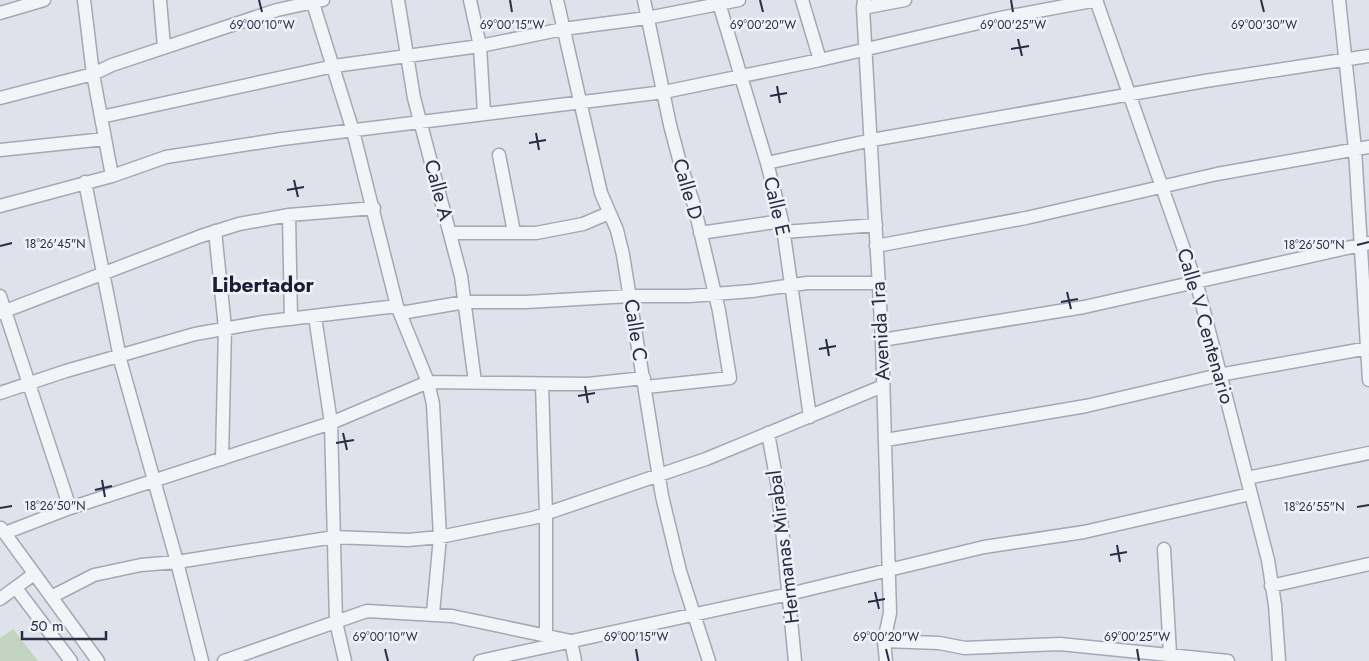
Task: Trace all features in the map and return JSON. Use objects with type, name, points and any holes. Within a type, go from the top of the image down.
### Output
[{"type":"street","points":[[0,13],[44,0]]},
{"type":"street","points":[[84,0],[93,74],[112,176]]},
{"type":"street","points":[[160,0],[164,47]]},
{"type":"street","name":"Calle A","points":[[398,0],[421,123],[461,276],[474,382]]},
{"type":"street","points":[[470,0],[480,46],[484,113]]},
{"type":"street","name":"Calle C","points":[[557,0],[582,103],[598,184],[617,230],[669,527],[709,661]]},
{"type":"street","name":"Calle D","points":[[644,0],[679,159],[694,205],[714,293],[730,378],[645,383]]},
{"type":"street","points":[[101,117],[334,66],[480,46],[563,29],[647,18],[719,2],[739,0]]},
{"type":"street","points":[[802,0],[820,60]]},
{"type":"street","points":[[864,4],[905,0]]},
{"type":"street","points":[[0,206],[112,176],[166,158],[282,139],[664,92],[820,60],[1000,18],[1097,0]]},
{"type":"street","name":"Calle V Centenario","points":[[1097,0],[1195,282],[1213,344],[1250,494],[1259,518],[1275,605],[1279,661]]},
{"type":"street","points":[[1339,0],[1365,244],[1369,380]]},
{"type":"street","points":[[0,98],[93,74],[164,47],[277,10],[316,1],[354,131],[399,310],[428,382],[435,418],[440,538],[433,614]]},
{"type":"street","name":"Calle E","points":[[719,2],[767,163],[783,227],[810,416]]},
{"type":"street","name":"Avenida 1ra","points":[[864,4],[886,440],[890,613],[884,641],[886,661]]},
{"type":"street","points":[[767,163],[872,140],[1205,80],[1369,56]]},
{"type":"street","points":[[0,150],[105,139]]},
{"type":"street","points":[[876,246],[1026,218],[1162,186],[1369,147]]},
{"type":"street","points":[[499,155],[514,232]]},
{"type":"street","points":[[84,182],[120,355],[136,420],[155,481],[202,661]]},
{"type":"street","points":[[2,312],[215,231],[289,214],[374,208]]},
{"type":"street","points":[[450,233],[536,233],[583,224],[609,213]]},
{"type":"street","points":[[289,214],[292,319]]},
{"type":"street","points":[[700,233],[783,227],[876,225]]},
{"type":"street","points":[[215,231],[225,328],[222,459]]},
{"type":"street","points":[[882,340],[1084,307],[1365,244]]},
{"type":"street","points":[[0,393],[120,355],[195,334],[292,319],[399,310],[465,302],[526,302],[714,293],[843,282],[878,283]]},
{"type":"street","points":[[0,296],[2,312],[70,508]]},
{"type":"street","points":[[315,317],[331,423],[336,622],[345,661]]},
{"type":"street","points":[[886,440],[1086,406],[1219,374],[1369,348]]},
{"type":"street","points":[[98,661],[2,530],[331,423],[428,382],[645,383]]},
{"type":"street","points":[[542,384],[546,515],[546,636]]},
{"type":"street","points":[[51,597],[94,575],[133,566],[177,562],[334,537],[390,540],[440,538],[546,515],[660,476],[883,386]]},
{"type":"street","name":"Hermanas Mirabal","points":[[768,433],[778,488],[795,661]]},
{"type":"street","points":[[1247,478],[1369,453]]},
{"type":"street","points":[[480,661],[789,594],[984,547],[1084,532],[1250,494]]},
{"type":"street","points":[[1164,549],[1170,654]]},
{"type":"street","points":[[1271,586],[1369,564]]},
{"type":"street","points":[[0,599],[34,574]]},
{"type":"street","points":[[16,588],[71,661]]},
{"type":"street","points":[[224,661],[367,611],[433,614],[571,641]]},
{"type":"street","points":[[571,641],[575,661]]},
{"type":"street","points":[[884,641],[939,644],[965,648],[1060,644],[1105,656],[1170,654],[1228,661]]},
{"type":"green space","points":[[13,629],[38,661],[0,661],[0,638]]},
{"type":"district","name":"Libertador","points":[[263,285]]}]
